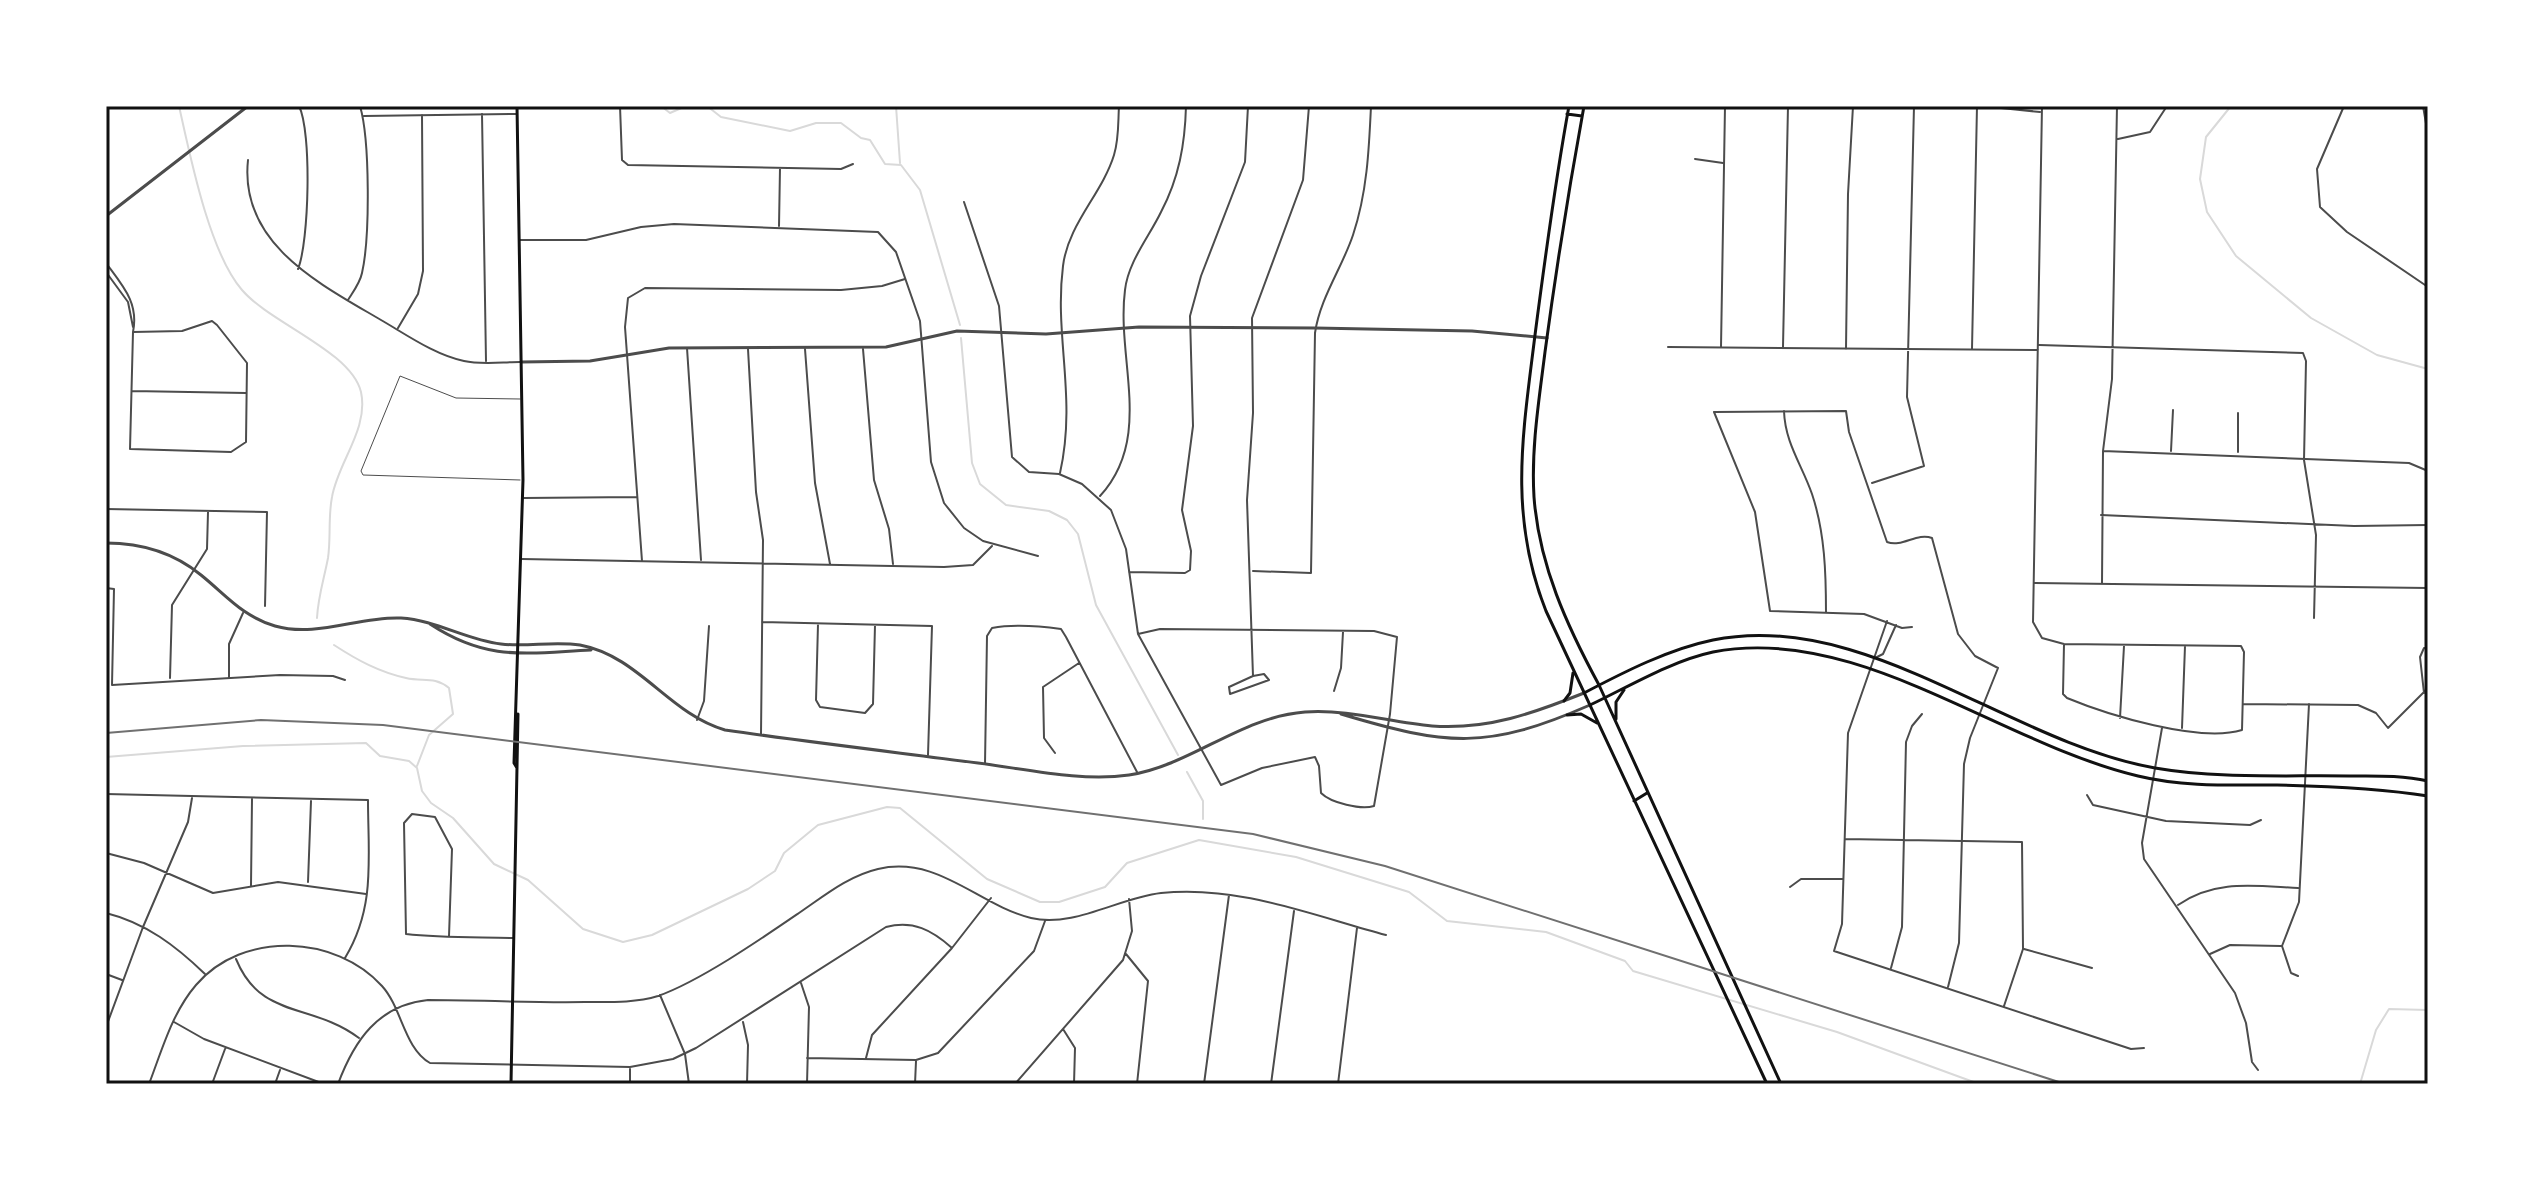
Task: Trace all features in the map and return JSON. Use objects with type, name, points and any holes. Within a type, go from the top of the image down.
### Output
[{"type":"main road","points":[[511,1084],[523,480],[517,106]]},
{"type":"main road","points":[[1569,106],[1520,457],[1521,512],[1541,600],[1767,1084]]},
{"type":"main road","points":[[1584,106],[1547,338],[1535,449],[1536,508],[1556,598],[1599,685],[1781,1084]]},
{"type":"main road","points":[[1567,114],[1582,116]]},
{"type":"main road","points":[[1584,693],[1684,647],[1757,634],[1805,638],[1833,643],[2084,747],[2153,768],[2202,773],[2308,774],[2428,781]]},
{"type":"main road","points":[[1726,638],[1728,650]]},
{"type":"main road","points":[[1590,705],[1688,660],[1728,650],[1801,650],[1870,669],[2084,762],[2152,779],[2187,784],[2307,786],[2428,796]]},
{"type":"main road","points":[[1564,701],[1572,687],[1574,670]]},
{"type":"main road","points":[[1616,723],[1616,702],[1626,688]]},
{"type":"main road","points":[[1567,715],[1581,714],[1600,726]]},
{"type":"main road","points":[[1634,801],[1647,793]]},
{"type":"street","points":[[106,216],[248,106]]},
{"type":"street","points":[[298,269],[307,242],[305,129],[299,106]]},
{"type":"street","points":[[348,300],[360,279],[365,251],[363,116],[360,106]]},
{"type":"street","points":[[620,106],[622,160],[628,165],[841,169],[853,164]]},
{"type":"street","points":[[1059,474],[1069,427],[1062,280],[1067,247],[1115,153],[1119,106]]},
{"type":"street","points":[[1099,497],[1116,477],[1128,444],[1126,281],[1179,171],[1186,106]]},
{"type":"street","points":[[1129,572],[1185,573],[1190,568],[1191,551],[1182,510],[1193,426],[1192,303],[1245,162],[1248,106]]},
{"type":"street","points":[[1253,676],[1247,500],[1253,413],[1252,328],[1254,308],[1303,180],[1309,106]]},
{"type":"street","points":[[1251,572],[1311,573],[1315,328],[1322,304],[1343,262],[1360,211],[1367,175],[1371,106]]},
{"type":"street","points":[[1720,348],[1725,106]]},
{"type":"street","points":[[1783,349],[1788,106]]},
{"type":"street","points":[[1846,350],[1848,194],[1853,106]]},
{"type":"street","points":[[1870,484],[1924,466],[1908,408],[1914,106]]},
{"type":"street","points":[[1972,351],[1977,106]]},
{"type":"street","points":[[1982,106],[2041,112]]},
{"type":"street","points":[[2042,106],[2034,583],[2036,630],[2050,642],[2064,644],[2241,646],[2243,704],[2240,732],[2162,727],[2120,718],[2063,694],[2064,644]]},
{"type":"street","points":[[2102,584],[2103,451],[2113,348],[2117,106]]},
{"type":"street","points":[[2117,139],[2150,132],[2167,106]]},
{"type":"street","points":[[2344,106],[2317,169],[2320,207],[2347,232],[2428,287]]},
{"type":"street","points":[[2423,106],[2428,135]]},
{"type":"street","points":[[482,114],[486,362]]},
{"type":"street","points":[[363,116],[517,114]]},
{"type":"street","points":[[397,329],[418,294],[423,271],[422,115]]},
{"type":"street","points":[[1695,159],[1724,163]]},
{"type":"street","points":[[248,160],[247,187],[255,209],[274,244],[298,269],[397,329],[444,355],[464,362],[579,362],[687,348],[863,349],[957,331],[1063,333],[1125,328],[1315,328],[1472,331],[1547,338]]},
{"type":"street","points":[[779,227],[780,168]]},
{"type":"street","points":[[964,202],[992,279],[1002,331],[1011,452],[1020,466],[1029,472],[1059,474],[1082,484],[1099,497],[1119,524],[1138,634],[1199,750],[1221,785],[1262,768],[1315,757],[1319,766],[1321,793],[1326,799],[1365,809],[1374,806],[1389,720],[1397,637],[1390,632],[1343,630],[1160,629],[1138,634]]},
{"type":"street","points":[[519,240],[586,240],[662,225],[878,232],[896,252],[923,336],[931,462],[940,495],[964,528],[993,545],[1038,556]]},
{"type":"street","points":[[106,263],[135,308],[133,330],[130,449],[231,452],[241,447],[246,442],[247,363],[212,321],[182,331],[133,330]]},
{"type":"street","points":[[106,272],[128,302],[133,330]]},
{"type":"street","points":[[642,561],[625,301],[645,288],[852,289],[906,279]]},
{"type":"street","points":[[119,289],[123,286]]},
{"type":"street","points":[[2038,345],[2295,350],[2306,357],[2304,460],[2315,524],[2314,618]]},
{"type":"street","points":[[1668,347],[2038,350]]},
{"type":"street","points":[[687,348],[701,562]]},
{"type":"street","points":[[747,348],[763,563],[761,735]]},
{"type":"street","points":[[805,349],[815,483],[830,565]]},
{"type":"street","points":[[863,349],[874,480],[889,529],[893,566]]},
{"type":"street","points":[[131,391],[247,393]]},
{"type":"street","points":[[1912,627],[1864,614],[1776,613],[1768,608],[1755,512],[1714,415],[1718,409],[1846,411],[1849,432],[1870,484],[1887,542],[1894,544],[1924,536],[1932,538],[1958,634],[1975,656],[1998,670],[1964,764],[1959,943],[1948,987]]},
{"type":"street","points":[[1784,410],[1785,430],[1812,495],[1824,547],[1826,613]]},
{"type":"street","points":[[2171,452],[2173,410]]},
{"type":"street","points":[[2238,413],[2238,454]]},
{"type":"street","points":[[2103,451],[2409,463],[2428,471]]},
{"type":"street","points":[[522,498],[638,497]]},
{"type":"street","points":[[106,509],[267,512],[265,606]]},
{"type":"street","points":[[170,680],[172,605],[176,593],[195,571],[207,549],[208,511]]},
{"type":"street","points":[[2101,515],[2315,524],[2428,525]]},
{"type":"street","points":[[106,543],[141,545],[161,551],[195,571],[243,613],[278,627],[304,630],[372,619],[425,621],[481,641],[519,645],[579,645],[637,671],[697,720],[725,730],[1100,776],[1137,773],[1176,762],[1241,728],[1276,716],[1334,712],[1434,726],[1483,725],[1520,719],[1584,693]]},
{"type":"street","points":[[521,559],[970,566],[993,545]]},
{"type":"street","points":[[2034,583],[2428,588]]},
{"type":"street","points":[[106,588],[114,589],[112,685],[229,678],[333,676],[345,680]]},
{"type":"street","points":[[229,678],[229,644],[243,613]]},
{"type":"street","points":[[1888,620],[1848,733],[1842,924],[1834,951],[2131,1049],[2144,1048]]},
{"type":"street","points":[[425,621],[453,639],[479,650],[519,654],[595,650]]},
{"type":"street","points":[[762,622],[932,626],[928,757]]},
{"type":"street","points":[[819,623],[816,700],[826,710],[865,713],[873,704],[875,624]]},
{"type":"street","points":[[1874,659],[1883,654],[1896,625]]},
{"type":"street","points":[[697,720],[704,701],[709,626]]},
{"type":"street","points":[[985,764],[987,636],[992,628],[1061,629],[1137,773]]},
{"type":"street","points":[[1334,691],[1341,668],[1343,630]]},
{"type":"street","points":[[2120,718],[2124,645]]},
{"type":"street","points":[[2182,729],[2185,645]]},
{"type":"street","points":[[2424,694],[2420,657],[2424,648],[2428,648]]},
{"type":"street","points":[[1055,753],[1044,738],[1043,687],[1080,663]]},
{"type":"street","points":[[1269,675],[1269,680],[1230,694],[1229,687],[1253,676],[1269,675]]},
{"type":"street","points":[[2243,704],[2369,707],[2388,728],[2428,688]]},
{"type":"street","points":[[2298,976],[2291,973],[2282,946],[2298,906],[2301,820],[2308,774],[2309,704]]},
{"type":"street","points":[[1334,712],[1387,729],[1448,740],[1503,737],[1590,705]]},
{"type":"street","points":[[1890,969],[1902,927],[1906,742],[1912,726],[1922,714]]},
{"type":"street","points":[[1483,725],[1485,738]]},
{"type":"street","points":[[2162,727],[2142,843],[2147,865],[2178,905],[2241,1005],[2252,1062],[2258,1070]]},
{"type":"street","points":[[106,794],[368,800],[368,894],[361,933],[345,959]]},
{"type":"street","points":[[2087,795],[2093,805],[2146,819],[2250,825],[2261,820]]},
{"type":"street","points":[[106,1027],[143,927],[188,822],[192,798]]},
{"type":"street","points":[[251,886],[252,798]]},
{"type":"street","points":[[307,884],[311,799]]},
{"type":"street","points":[[449,936],[452,849],[435,817],[408,815],[404,823],[403,930],[406,934],[449,936],[514,938]]},
{"type":"street","points":[[1844,839],[2022,842],[2023,949],[2004,1008]]},
{"type":"street","points":[[106,853],[166,871],[213,893],[278,882],[368,894]]},
{"type":"street","points":[[338,1084],[359,1038],[397,1007],[428,1000],[625,1002],[660,995],[687,982],[850,879],[872,870],[895,867],[921,869],[991,898],[1022,915],[1045,920],[1071,917],[1129,899],[1161,893],[1229,894],[1256,897],[1386,935]]},
{"type":"street","points":[[1790,887],[1801,879],[1844,879]]},
{"type":"street","points":[[2178,905],[2199,891],[2217,886],[2300,888]]},
{"type":"street","points":[[1204,1084],[1229,894]]},
{"type":"street","points":[[866,1059],[872,1035],[952,948],[991,898]]},
{"type":"street","points":[[1015,1084],[1117,969],[1126,954],[1132,931],[1129,899]]},
{"type":"street","points":[[1271,1084],[1294,910]]},
{"type":"street","points":[[106,913],[143,927],[181,951],[206,975]]},
{"type":"street","points":[[807,1058],[916,1060],[932,1056],[945,1047],[1028,959],[1037,946],[1045,920]]},
{"type":"street","points":[[149,1084],[173,1021],[206,975],[235,958],[293,944],[316,948],[345,959],[380,984],[397,1007],[417,1052],[430,1063],[630,1067],[656,1064],[685,1054],[877,932],[892,926],[910,925],[929,930],[952,948]]},
{"type":"street","points":[[1338,1084],[1357,928]]},
{"type":"street","points":[[2210,954],[2230,945],[2282,946]]},
{"type":"street","points":[[2023,949],[2092,968]]},
{"type":"street","points":[[1126,954],[1148,981],[1137,1084]]},
{"type":"street","points":[[235,958],[248,984],[262,996],[332,1021],[359,1038]]},
{"type":"street","points":[[106,974],[123,980]]},
{"type":"street","points":[[800,983],[809,1007],[807,1084]]},
{"type":"street","points":[[660,995],[685,1054],[689,1084]]},
{"type":"street","points":[[743,1019],[748,1045],[747,1084]]},
{"type":"street","points":[[173,1021],[225,1048],[324,1084]]},
{"type":"street","points":[[1063,1029],[1075,1048],[1074,1084]]},
{"type":"street","points":[[212,1084],[225,1048]]},
{"type":"street","points":[[915,1084],[916,1060]]},
{"type":"street","points":[[630,1067],[630,1084]]},
{"type":"street","points":[[275,1084],[281,1068]]},
{"type":"lane","points":[[522,399],[456,398],[400,376],[361,471],[363,475],[391,477],[523,480]]},
{"type":"waterway","points":[[179,106],[202,202],[230,273],[255,302],[342,363],[361,392],[361,419],[332,497],[328,558],[317,618]]},
{"type":"waterway","points":[[661,106],[670,113],[686,106]]},
{"type":"waterway","points":[[707,106],[721,117],[790,131],[816,123],[841,123],[861,138],[870,140],[885,164],[901,165],[920,190],[960,325]]},
{"type":"waterway","points":[[896,106],[900,163]]},
{"type":"waterway","points":[[2231,106],[2206,137],[2200,179],[2207,212],[2236,256],[2311,318],[2377,355],[2428,369]]},
{"type":"waterway","points":[[961,338],[972,463],[980,484],[1006,505],[1049,511],[1067,520],[1078,534],[1096,605],[1178,755]]},
{"type":"waterway","points":[[334,645],[387,672],[433,681],[449,688],[453,714],[429,735],[417,766]]},
{"type":"waterway","points":[[106,757],[243,746],[366,743],[380,756],[409,761],[417,768],[422,791],[431,803],[453,818],[494,864],[528,880],[583,929],[623,942],[652,935],[748,889],[775,871],[784,853],[818,825],[887,807],[900,808],[987,879],[1040,902],[1059,902],[1105,887],[1127,863],[1199,840],[1296,857],[1409,892],[1447,921],[1546,932],[1625,961],[1633,971],[1837,1032],[1979,1084]]},
{"type":"waterway","points":[[1187,772],[1203,801],[1203,819]]},
{"type":"waterway","points":[[2360,1084],[2376,1030],[2389,1009],[2428,1010]]},
{"type":"railway","points":[[106,733],[261,720],[383,725],[1253,834],[1385,866],[2065,1084]]}]
